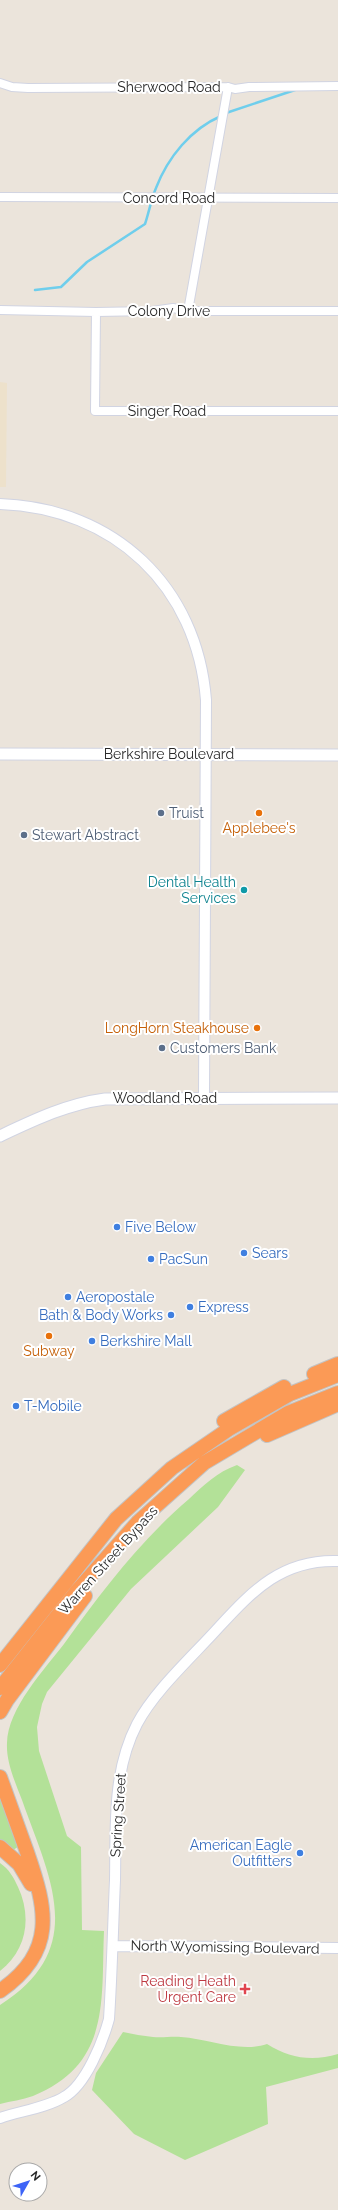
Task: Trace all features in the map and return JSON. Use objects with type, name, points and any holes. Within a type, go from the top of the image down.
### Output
[{"type":"highway","points":[[172,1468],[223,1422],[290,1384],[338,1364]]},
{"type":"highway","name":"Warren Street Bypass","points":[[0,1665],[116,1519],[172,1468],[229,1429],[290,1394],[338,1375]]},
{"type":"highway","name":"Warren Street Bypass","points":[[0,1688],[76,1592],[138,1522],[204,1463],[288,1413],[338,1393]]},
{"type":"highway","points":[[204,1463],[338,1404]]},
{"type":"highway","points":[[0,1712],[7,1700],[111,1561],[138,1522]]},
{"type":"highway","points":[[0,1777],[36,1878],[44,1913],[43,1930],[31,1960],[21,1974],[0,1991]]},
{"type":"highway","points":[[0,1847],[15,1859],[28,1877],[35,1893],[38,1918],[36,1933],[29,1952],[18,1970],[0,1986]]},
{"type":"main road","name":"Berkshire Boulevard","points":[[0,754],[338,755]]},
{"type":"main road","name":"Woodland Road","points":[[0,1136],[56,1110],[93,1100],[125,1098],[338,1098]]},
{"type":"street","name":"Sherwood Road","points":[[0,83],[12,87],[28,88],[228,87],[235,89],[249,87],[338,86]]},
{"type":"street","points":[[188,311],[228,87]]},
{"type":"street","name":"Concord Road","points":[[0,197],[338,198]]},
{"type":"street","name":"Colony Drive","points":[[0,310],[96,312],[152,311],[173,308],[188,311],[338,311]]},
{"type":"street","name":"Singer Road","points":[[96,312],[95,411],[338,411]]},
{"type":"street","points":[[0,504],[25,505],[46,509],[92,525],[123,544],[138,556],[163,582],[182,613],[199,656],[206,700],[204,1098]]},
{"type":"street","name":"Spring Street","points":[[0,2118],[64,2097],[84,2076],[101,2047],[109,2019],[118,1785],[127,1745],[138,1723],[158,1694],[243,1601],[260,1586],[294,1567],[319,1562],[338,1561]]},
{"type":"street","name":"North Wyomissing Boulevard","points":[[113,1946],[338,1948]]},
{"type":"shaded area","points":[[0,382],[7,383],[6,487],[0,487]]},
{"type":"green space","points":[[237,1465],[245,1470],[218,1507],[131,1589],[47,1692],[42,1704],[37,1727],[39,1751],[67,1836],[81,1847],[82,1930],[104,1931],[101,2006],[97,2028],[89,2048],[77,2067],[58,2083],[33,2096],[0,2104],[0,2005],[28,1983],[45,1960],[53,1936],[55,1911],[51,1885],[43,1857],[9,1765],[7,1743],[9,1730],[14,1716],[28,1690],[107,1586],[137,1550],[171,1515],[206,1484],[223,1471]]},
{"type":"green space","points":[[0,1792],[19,1846],[12,1851],[0,1842]]},
{"type":"green space","points":[[0,1863],[15,1880],[22,1898],[26,1921],[21,1943],[16,1953],[9,1963],[0,1971]]},
{"type":"green space","points":[[123,2032],[153,2037],[192,2038],[224,2045],[246,2047],[267,2044],[284,2053],[310,2058],[319,2058],[338,2054],[338,2068],[266,2087],[268,2124],[185,2160],[134,2134],[92,2090],[96,2073]]},
{"type":"waterway","points":[[226,113],[295,90]]},
{"type":"waterway","points":[[35,290],[61,287],[87,262],[145,224],[156,188],[174,155],[190,136],[200,128],[221,116]]},
{"type":"place","name":"Truist","points":[[161,813]]},
{"type":"place","name":"Applebee's","points":[[259,813]]},
{"type":"place","name":"Stewart Abstract","points":[[24,835]]},
{"type":"place","name":"Dental Health Services","points":[[244,890]]},
{"type":"place","name":"LongHorn Steakhouse","points":[[257,1028]]},
{"type":"place","name":"Customers Bank","points":[[162,1048]]},
{"type":"place","name":"Five Below","points":[[117,1227]]},
{"type":"place","name":"Sears","points":[[244,1253]]},
{"type":"place","name":"PacSun","points":[[151,1259]]},
{"type":"place","name":"Aeropostale","points":[[68,1297]]},
{"type":"place","name":"Express","points":[[190,1307]]},
{"type":"place","name":"Bath & Body Works","points":[[171,1315]]},
{"type":"place","name":"Subway","points":[[49,1336]]},
{"type":"place","name":"Berkshire Mall","points":[[92,1341]]},
{"type":"place","name":"T-Mobile","points":[[16,1406]]},
{"type":"place","name":"American Eagle Outfitters","points":[[300,1853]]},
{"type":"place","name":"Reading Heath Urgent Care","points":[[245,1989]]}]
